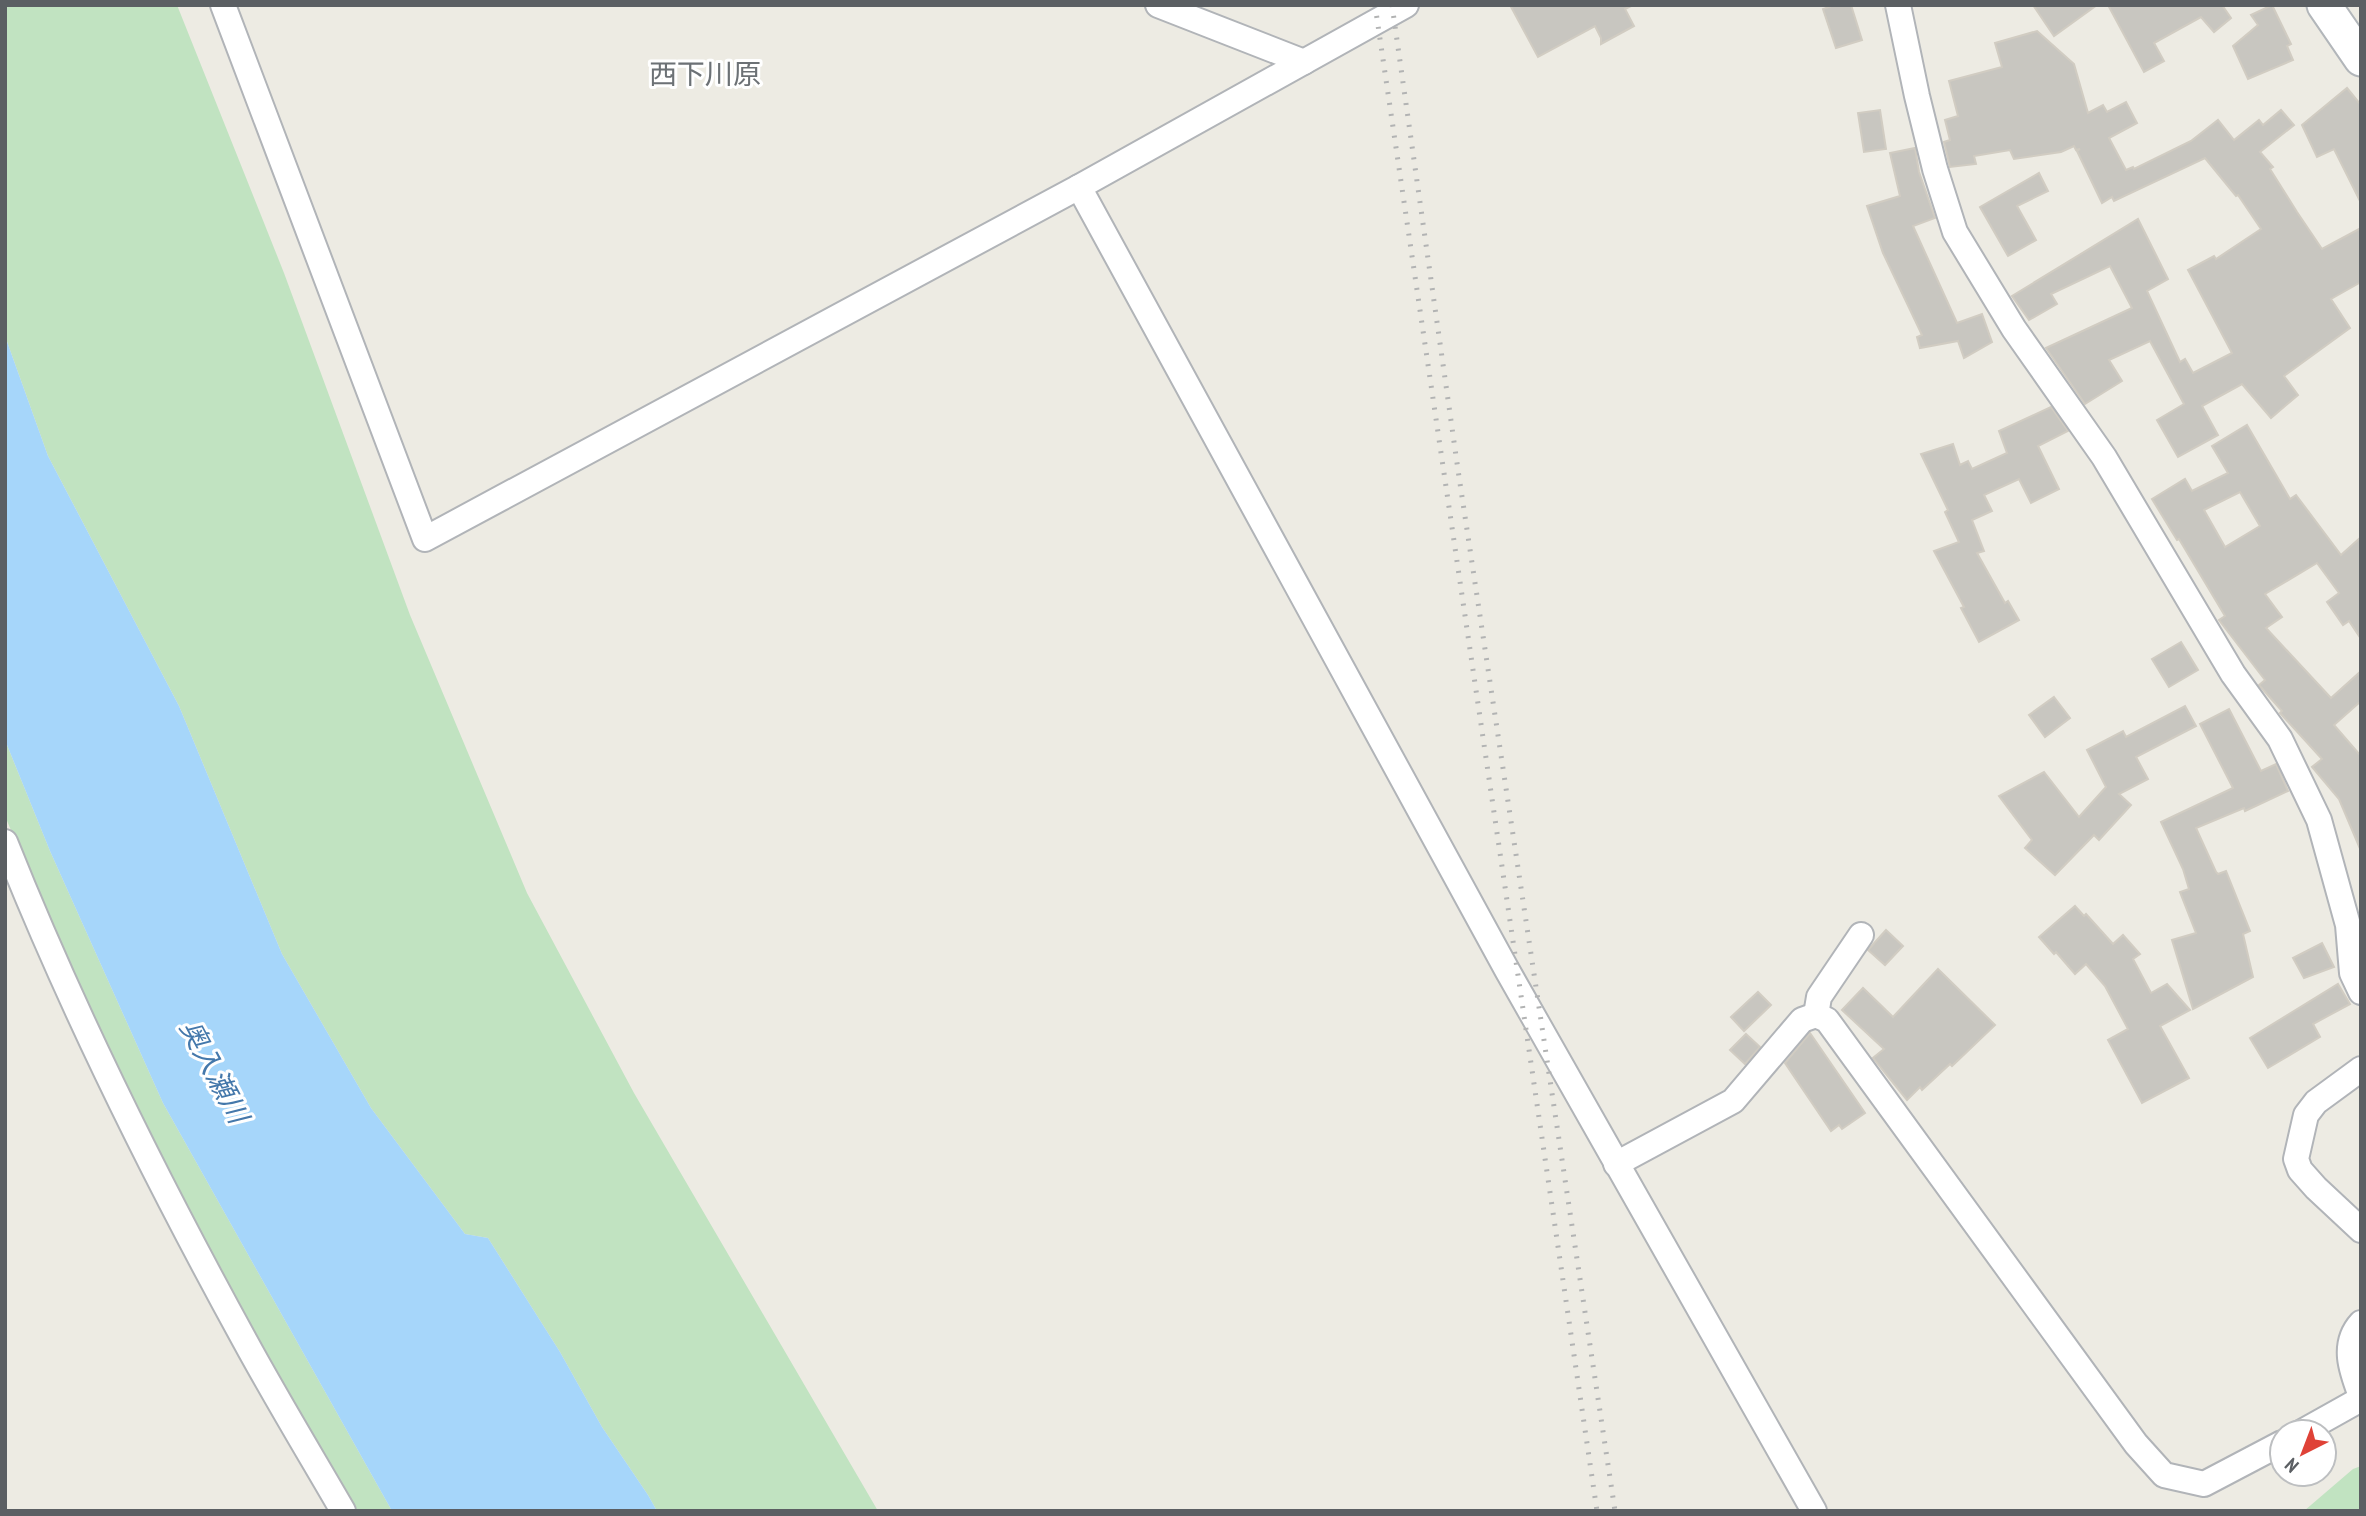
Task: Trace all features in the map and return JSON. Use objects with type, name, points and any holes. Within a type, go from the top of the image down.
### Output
[{"type":"main road","points":[[2324,5],[2361,59]]},
{"type":"street","points":[[223,5],[425,539],[1079,187],[1406,5]]},
{"type":"street","points":[[1158,5],[1304,62]]},
{"type":"street","points":[[1898,5],[1935,169],[1955,232],[2014,329],[2104,457],[2233,674],[2280,739],[2319,820],[2348,925],[2356,943],[2352,973],[2361,992]]},
{"type":"street","points":[[1079,187],[1500,957],[1814,1511]]},
{"type":"street","points":[[5,842],[76,1009],[165,1189],[245,1342],[343,1511]]},
{"type":"street","points":[[1816,1015],[1819,997],[1861,935]]},
{"type":"street","points":[[1616,1164],[1733,1101],[1802,1020],[1816,1015],[1827,1020],[2136,1444],[2164,1475],[2204,1484],[2268,1450]]},
{"type":"street","points":[[2361,1069],[2316,1102],[2305,1115],[2296,1159],[2300,1170],[2316,1188],[2361,1230]]},
{"type":"street","points":[[2326,1418],[2361,1397],[2349,1364],[2350,1344],[2356,1328],[2361,1323]]},
{"type":"green space","points":[[5,5],[177,5],[284,273],[410,615],[527,893],[634,1093],[878,1511],[657,1511],[602,1427],[560,1352],[488,1238],[465,1234],[371,1108],[282,954],[179,706],[48,456],[5,336]]},
{"type":"green space","points":[[5,740],[50,851],[163,1103],[392,1511],[352,1511],[171,1185],[84,1004],[5,816]]},
{"type":"green space","points":[[2361,1466],[2361,1511],[2304,1511],[2331,1488],[2338,1488],[2338,1482]]},
{"type":"water","name":"奥入瀬川","points":[[5,336],[48,456],[179,706],[282,954],[371,1108],[465,1234],[488,1238],[560,1352],[602,1427],[657,1511],[392,1511],[163,1103],[50,851],[5,740]]},
{"type":"building","points":[[1510,5],[1633,5],[1625,9],[1634,26],[1601,44],[1595,26],[1538,57]]},
{"type":"building","points":[[1834,5],[1851,5],[1862,40],[1836,48],[1823,9]]},
{"type":"building","points":[[2033,5],[2097,5],[2054,36]]},
{"type":"building","points":[[2108,5],[2222,5],[2231,18],[2214,32],[2201,17],[2154,43],[2164,61],[2144,72]]},
{"type":"building","points":[[2272,5],[2291,44],[2287,46],[2293,60],[2248,79],[2233,46],[2258,25],[2251,15]]},
{"type":"building","points":[[2037,31],[2074,64],[2088,113],[2103,105],[2107,112],[2126,102],[2137,123],[2109,138],[2126,170],[2133,167],[2134,169],[2191,141],[2218,120],[2234,140],[2259,120],[2263,125],[2281,110],[2294,125],[2260,152],[2273,167],[2270,169],[2322,249],[2361,228],[2361,282],[2331,299],[2350,328],[2284,376],[2298,395],[2271,418],[2242,384],[2202,406],[2218,435],[2178,457],[2157,420],[2184,404],[2150,341],[2109,360],[2122,381],[2085,404],[2046,348],[2132,308],[2110,266],[2051,294],[2057,304],[2029,320],[2012,296],[2138,219],[2168,279],[2147,291],[2180,362],[2185,359],[2193,373],[2232,353],[2188,270],[2214,256],[2216,259],[2261,229],[2238,195],[2236,196],[2205,158],[2114,201],[2112,197],[2102,203],[2077,151],[2080,149],[2076,150],[2074,146],[2061,152],[2014,159],[2010,150],[1974,156],[1976,164],[1950,167],[1944,142],[1950,140],[1945,120],[1958,116],[1949,81],[2002,67],[1995,43]]},
{"type":"building","points":[[2347,88],[2361,105],[2361,203],[2334,149],[2317,157],[2302,125]]},
{"type":"building","points":[[1880,110],[1886,149],[1864,152],[1858,113]]},
{"type":"building","points":[[1915,148],[1919,172],[1935,218],[1913,226],[1957,323],[1982,314],[1992,342],[1964,358],[1958,341],[1920,348],[1917,337],[1922,335],[1883,253],[1867,206],[1900,196],[1890,153]]},
{"type":"building","points":[[2039,173],[2048,191],[2017,206],[2036,240],[2008,256],[1980,207]]},
{"type":"building","points":[[2051,407],[2068,431],[2038,446],[2059,489],[2031,503],[2019,479],[1984,495],[1992,511],[1972,520],[1984,551],[1977,553],[2005,603],[2008,601],[2019,620],[1979,642],[1934,551],[1959,542],[1945,512],[1948,510],[1921,454],[1953,444],[1960,465],[1968,461],[1972,469],[2007,453],[1999,431]]},
{"type":"building","points":[[2247,425],[2290,499],[2296,495],[2341,555],[2361,537],[2361,639],[2349,621],[2343,625],[2327,602],[2339,593],[2317,563],[2265,594],[2282,617],[2266,628],[2331,698],[2361,671],[2361,701],[2334,725],[2361,756],[2361,851],[2339,799],[2312,767],[2322,759],[2280,713],[2282,711],[2259,685],[2265,680],[2219,620],[2225,616],[2152,499],[2185,479],[2192,491],[2228,473],[2212,446]],"holes":[[[2240,492],[2260,526],[2225,547],[2204,510]]]},
{"type":"building","points":[[2181,642],[2198,670],[2169,687],[2152,659]]},
{"type":"building","points":[[2054,697],[2070,718],[2045,737],[2029,715]]},
{"type":"building","points":[[2185,706],[2196,726],[2136,757],[2148,779],[2119,794],[2131,805],[2099,840],[2094,835],[2055,875],[2025,848],[2032,840],[1999,796],[2044,772],[2079,817],[2106,787],[2087,750],[2123,731],[2126,737]]},
{"type":"building","points":[[2229,709],[2261,771],[2276,764],[2288,791],[2245,811],[2244,808],[2196,828],[2216,872],[2218,874],[2226,871],[2250,931],[2243,934],[2253,977],[2193,1009],[2172,940],[2196,933],[2180,892],[2189,889],[2183,869],[2161,822],[2233,788],[2200,724]]},
{"type":"building","points":[[2075,906],[2084,916],[2086,914],[2113,944],[2123,935],[2140,954],[2133,959],[2151,993],[2167,984],[2190,1010],[2160,1026],[2189,1078],[2142,1103],[2108,1040],[2128,1029],[2105,986],[2086,964],[2075,974],[2039,937]]},
{"type":"building","points":[[1886,930],[1903,946],[1885,965],[1868,950]]},
{"type":"building","points":[[2322,943],[2334,967],[2304,978],[2293,958]]},
{"type":"building","points":[[1938,969],[1995,1025],[1952,1066],[1950,1064],[1907,1100],[1873,1058],[1884,1049],[1842,1010],[1863,988],[1893,1017]]},
{"type":"building","points":[[2338,984],[2350,1004],[2313,1024],[2320,1037],[2268,1068],[2250,1038]]},
{"type":"building","points":[[1758,992],[1771,1005],[1744,1031],[1731,1017]]},
{"type":"building","points":[[1810,1033],[1865,1113],[1842,1129],[1839,1125],[1831,1131],[1785,1063]]},
{"type":"building","points":[[1746,1034],[1760,1047],[1745,1064],[1730,1050]]},
{"type":"railway","points":[[1375,5],[1597,1511]]},
{"type":"railway","points":[[1392,5],[1458,470],[1615,1511]]},
{"type":"district","name":"西下川原","points":[[705,73]]}]
